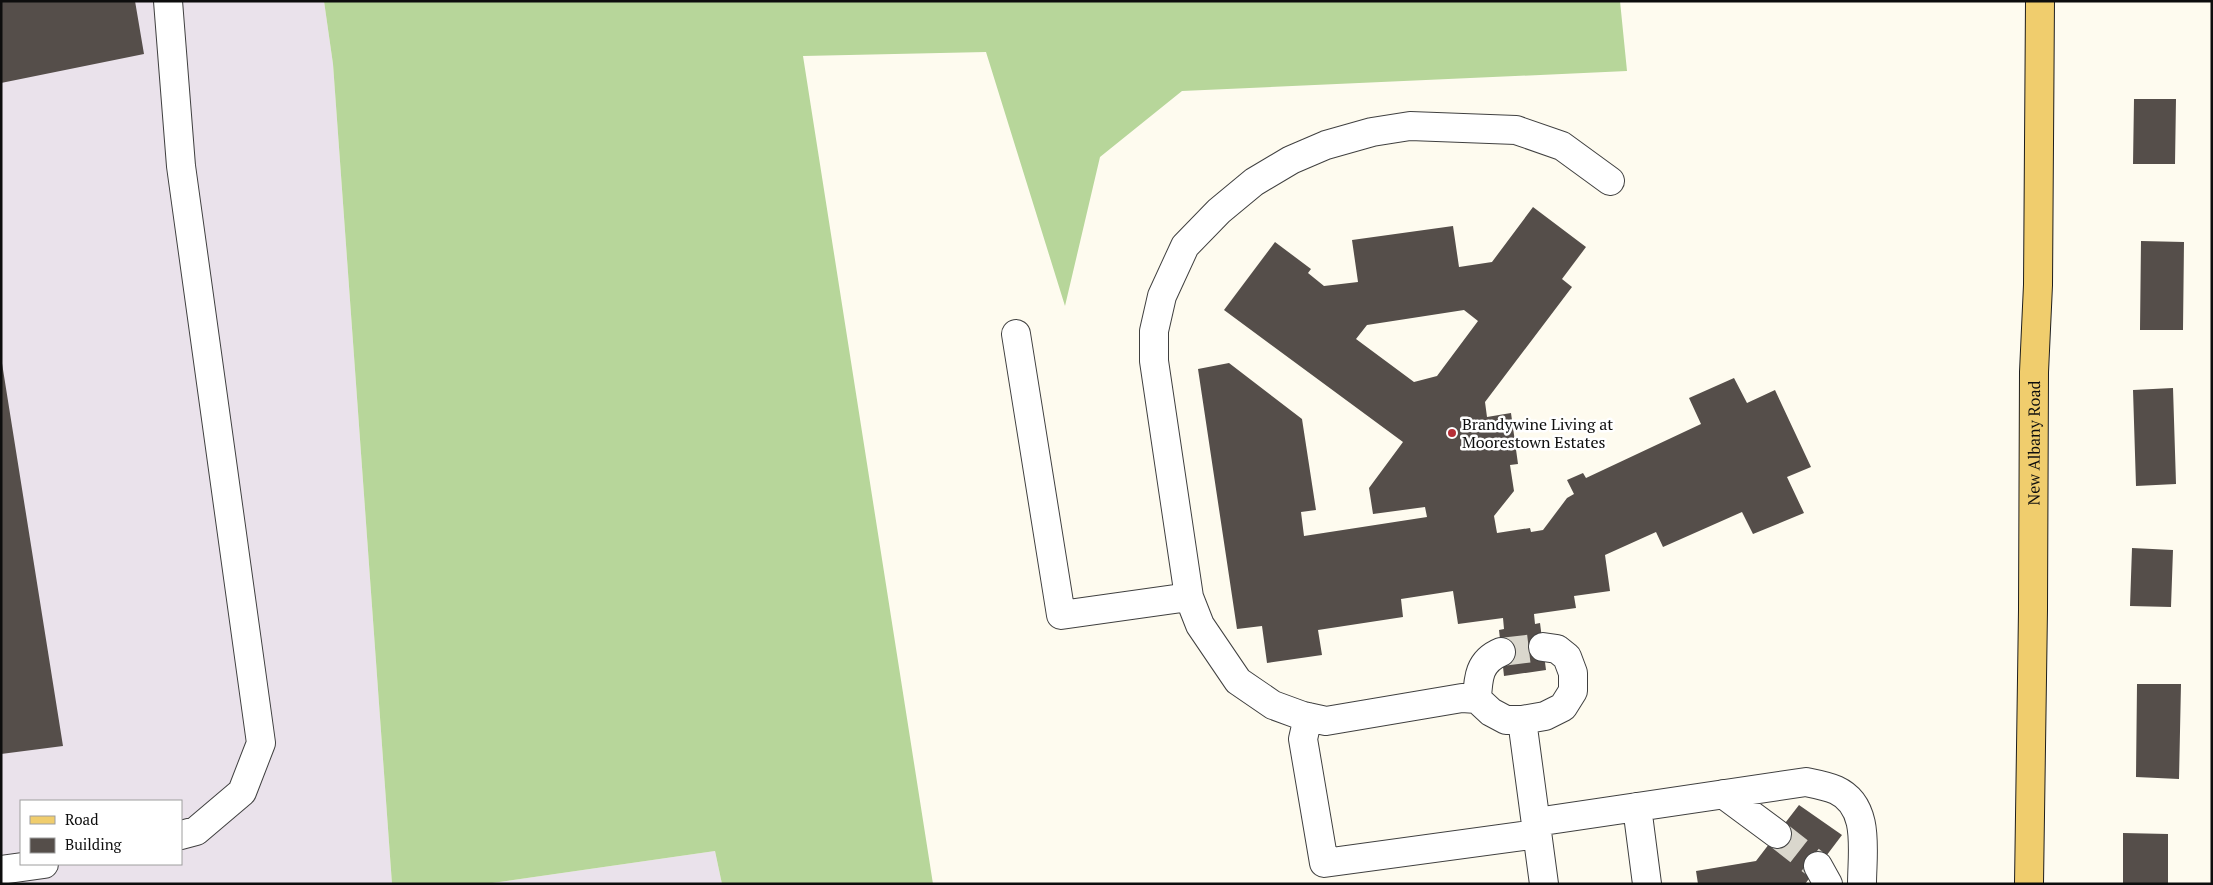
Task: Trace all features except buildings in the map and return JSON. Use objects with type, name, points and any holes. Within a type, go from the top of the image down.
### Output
[{"type":"main road","name":"New Albany Road","points":[[2029,884],[2034,372],[2038,285],[2040,1]]},
{"type":"lane","points":[[168,1],[181,166],[261,743],[242,792],[196,831],[182,835]]},
{"type":"lane","points":[[1543,647],[1557,649],[1568,657],[1573,673],[1573,691],[1562,707],[1545,716],[1522,720],[1506,720],[1491,712],[1477,700],[1462,698],[1326,721],[1273,705],[1238,681],[1200,625],[1189,597],[1154,361],[1154,330],[1162,296],[1185,246],[1219,211],[1254,182],[1291,160],[1326,146],[1372,132],[1410,126],[1516,130],[1562,146],[1610,181]]},
{"type":"lane","points":[[1016,334],[1061,615],[1189,597]]},
{"type":"lane","points":[[1477,700],[1479,673],[1485,662],[1502,652]]},
{"type":"lane","points":[[1308,717],[1303,739],[1324,864],[1537,828],[1637,807],[1806,782],[1837,790],[1856,806],[1862,824],[1862,884]]},
{"type":"lane","points":[[1522,720],[1544,884]]},
{"type":"lane","points":[[1723,794],[1777,834]]},
{"type":"lane","points":[[1637,807],[1647,884]]},
{"type":"lane","points":[[1,870],[37,865]]},
{"type":"shaded area","points":[[1,1],[324,1],[333,64],[392,884],[1,884]]},
{"type":"shaded area","points":[[715,851],[722,884],[485,884]]},
{"type":"green space","points":[[324,1],[1620,1],[1627,71],[1182,91],[1100,157],[1065,306],[986,52],[803,56],[933,884],[722,884],[715,851],[485,884],[392,884],[333,64]]},
{"type":"tunnel","points":[[1501,652],[1543,647]]},
{"type":"tunnel","points":[[1777,834],[1818,866]]},
{"type":"place","name":"Brandywine Living at Moorestown Estates","points":[[1452,433]]}]
